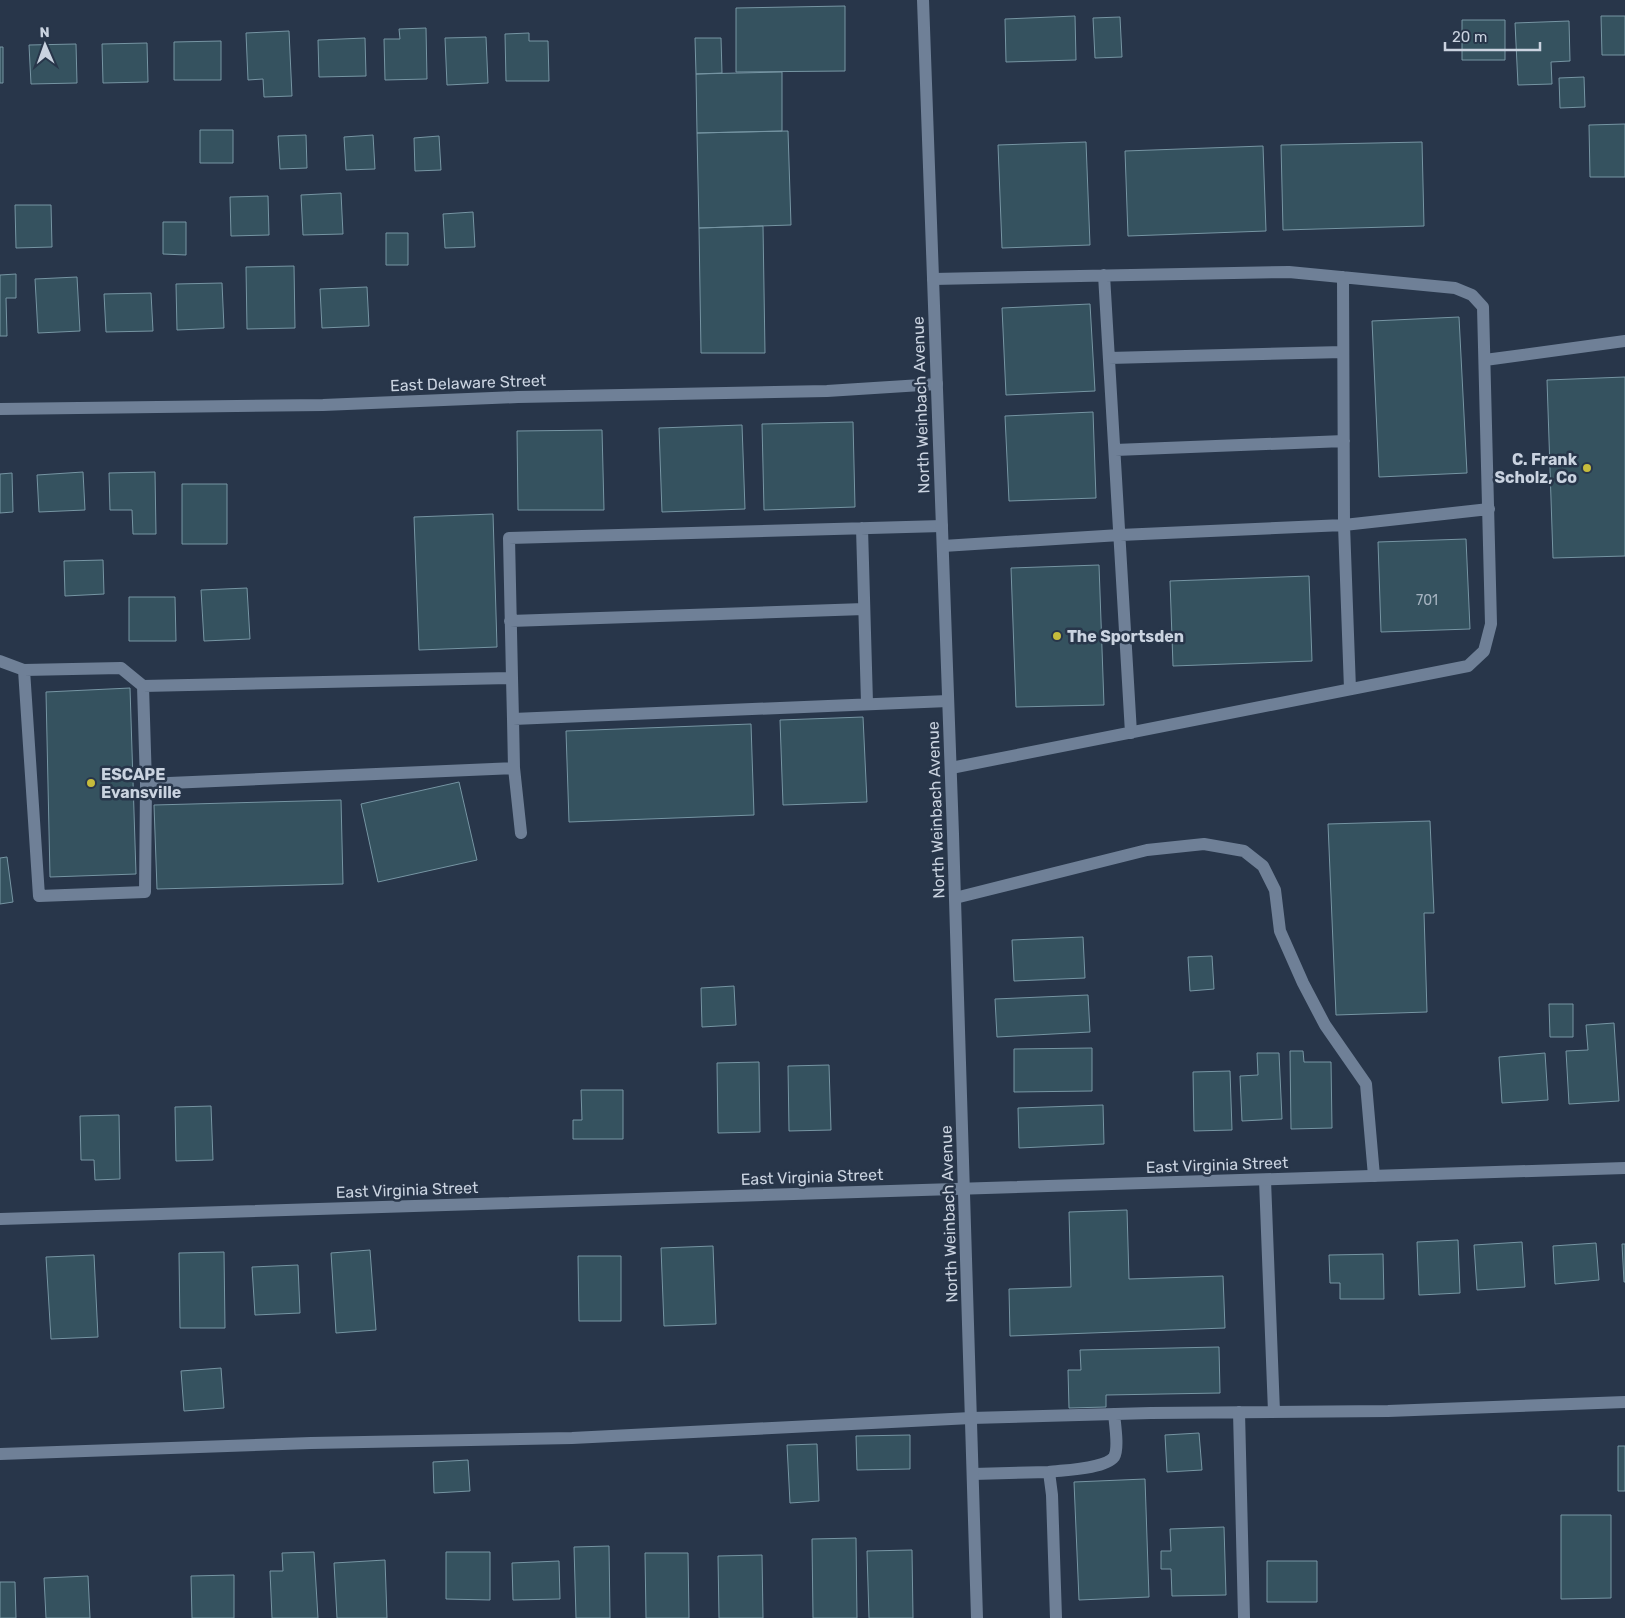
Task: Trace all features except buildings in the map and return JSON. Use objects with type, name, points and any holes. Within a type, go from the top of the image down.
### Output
[{"type":"street","name":"North Weinbach Avenue","points":[[923,0],[951,768],[977,1618]]},
{"type":"street","points":[[933,278],[1289,272],[1455,288],[1472,295],[1483,307],[1485,360],[1492,624],[1484,651],[1468,666],[951,768]]},
{"type":"street","points":[[1104,275],[1131,733]]},
{"type":"street","points":[[1343,277],[1344,525],[1350,689]]},
{"type":"street","points":[[1485,360],[1625,341]]},
{"type":"street","points":[[1109,358],[1343,352]]},
{"type":"street","name":"East Delaware Street","points":[[0,409],[322,405],[509,397],[827,391],[937,384]]},
{"type":"street","points":[[1115,450],[1344,440]]},
{"type":"street","points":[[943,546],[1120,535],[1344,525],[1489,509]]},
{"type":"street","points":[[521,833],[514,768],[509,538],[942,526]]},
{"type":"street","points":[[862,528],[867,704]]},
{"type":"street","points":[[510,621],[864,609]]},
{"type":"street","points":[[0,661],[24,670],[121,668],[143,686],[512,678]]},
{"type":"street","points":[[24,670],[39,896],[145,892],[146,784],[143,686]]},
{"type":"street","points":[[513,719],[948,701]]},
{"type":"street","points":[[146,784],[514,768]]},
{"type":"street","points":[[955,898],[1147,850],[1204,844],[1244,851],[1263,866],[1274,890],[1280,931],[1325,1025],[1366,1084],[1374,1176]]},
{"type":"street","name":"East Virginia Street","points":[[0,1219],[1625,1168]]},
{"type":"street","points":[[1265,1180],[1274,1412]]},
{"type":"street","points":[[0,1454],[311,1443],[572,1438],[971,1418],[1114,1414],[1388,1411],[1625,1402]]},
{"type":"street","points":[[1239,1412],[1244,1618]]},
{"type":"street","points":[[973,1474],[1049,1472],[1106,1464],[1114,1456],[1116,1447],[1114,1414]]},
{"type":"street","points":[[1049,1472],[1052,1495],[1056,1618]]},
{"type":"place","name":"C. Frank Scholz, Co","points":[[1587,468]]},
{"type":"place","name":"The Sportsden","points":[[1057,636]]},
{"type":"place","name":"ESCAPE Evansville","points":[[91,783]]}]
